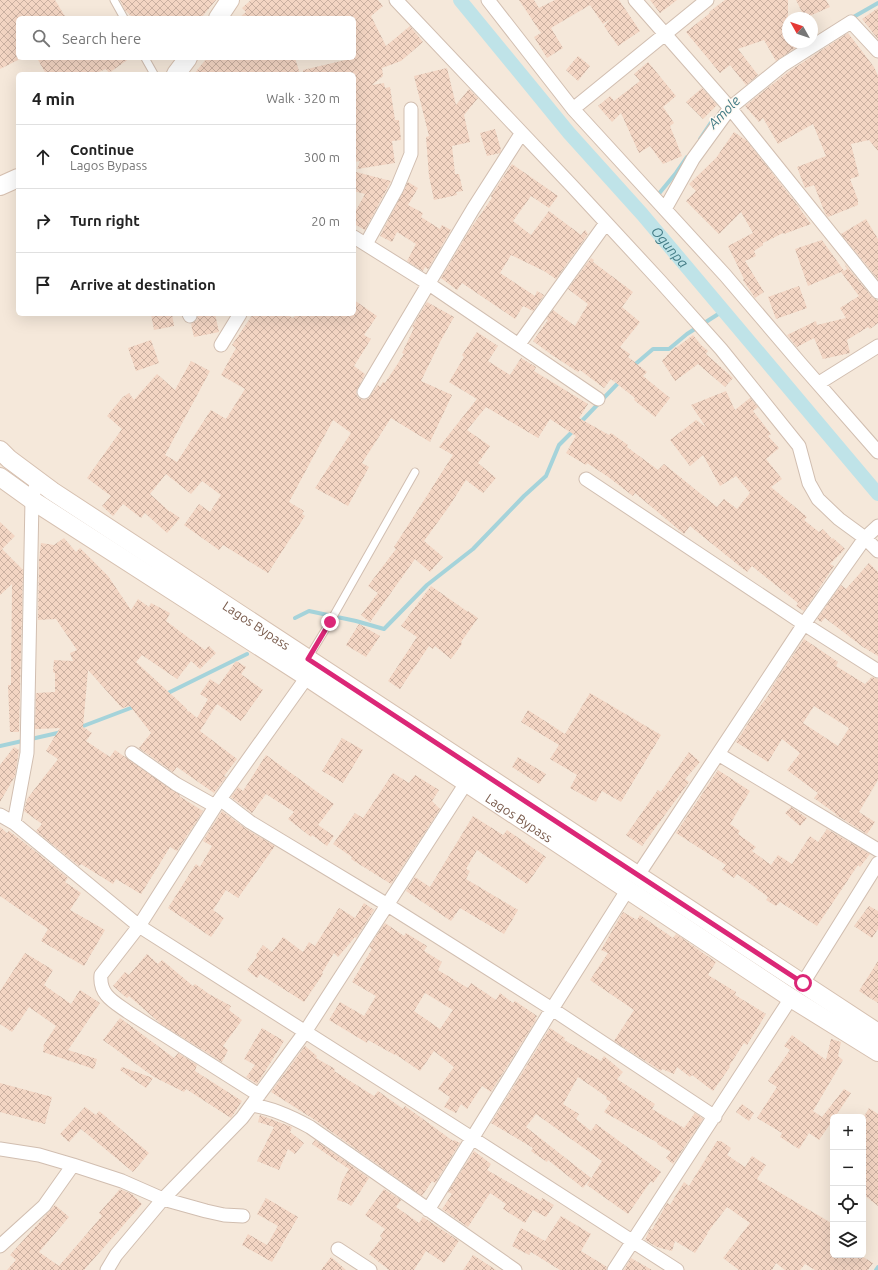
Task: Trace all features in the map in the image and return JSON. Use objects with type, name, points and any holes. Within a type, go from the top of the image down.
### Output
[{"type":"main road","points":[[219,16],[230,0]]},
{"type":"main road","points":[[178,72],[186,60]]},
{"type":"main road","points":[[0,186],[16,179]]},
{"type":"main road","name":"Lagos Bypass","points":[[0,450],[9,459],[38,481],[308,659],[633,882],[791,998],[878,1052]]},
{"type":"main road","name":"Lagos Bypass","points":[[0,477],[32,500],[307,677],[466,783],[803,983],[878,1033]]},
{"type":"street","points":[[396,0],[521,134],[573,187],[721,349],[799,446],[803,456],[804,468],[809,483],[818,499],[839,519],[871,532],[878,551]]},
{"type":"street","points":[[488,0],[573,109],[725,275],[878,452]]},
{"type":"street","points":[[635,0],[730,108],[878,292]]},
{"type":"street","points":[[573,109],[706,0]]},
{"type":"street","points":[[665,209],[693,158],[730,108],[783,65],[851,22],[878,51]]},
{"type":"street","points":[[366,244],[397,188],[411,154],[410,109]]},
{"type":"street","points":[[364,392],[473,209],[521,134]]},
{"type":"street","points":[[519,344],[606,224]]},
{"type":"street","points":[[356,238],[429,284],[598,399]]},
{"type":"street","points":[[221,345],[239,316]]},
{"type":"street","points":[[819,383],[878,346]]},
{"type":"street","points":[[586,479],[804,624],[878,671]]},
{"type":"street","points":[[14,823],[27,753],[32,500],[38,481]]},
{"type":"street","points":[[428,1210],[552,1009],[633,882],[804,624],[871,532]]},
{"type":"street","points":[[307,677],[217,802],[139,926],[101,975],[100,982],[102,990],[128,1012],[264,1107],[310,1126],[515,1270]]},
{"type":"street","points":[[132,753],[176,784],[217,802],[386,904],[552,1009],[715,1117]]},
{"type":"street","points":[[718,754],[878,850]]},
{"type":"street","points":[[107,1270],[116,1255],[163,1199],[242,1118],[305,1032],[386,904],[466,783]]},
{"type":"street","points":[[0,816],[14,823],[139,926],[676,1270]]},
{"type":"street","points":[[803,983],[878,863]]},
{"type":"street","points":[[614,1270],[715,1117],[791,998]]},
{"type":"street","points":[[0,1149],[39,1155],[73,1165],[122,1181],[163,1199],[224,1216],[243,1216]]},
{"type":"street","points":[[0,1246],[44,1206],[73,1165]]},
{"type":"street","points":[[338,1249],[370,1270]]},
{"type":"lane","points":[[114,0],[123,16]]},
{"type":"lane","points":[[146,60],[153,72]]},
{"type":"lane","points":[[308,659],[415,472]]},
{"type":"shaded area","points":[[0,0],[878,0],[878,1270],[0,1270]]},
{"type":"building","points":[[0,0],[55,0],[65,16],[16,16],[16,60],[18,60],[0,69]]},
{"type":"building","points":[[120,0],[216,0],[203,16],[131,16],[125,10]]},
{"type":"building","points":[[251,0],[378,0],[383,6],[371,16],[386,46],[410,26],[423,42],[401,61],[382,68],[383,76],[372,85],[384,83],[385,88],[390,87],[395,120],[399,120],[401,140],[392,141],[395,163],[357,169],[360,161],[356,162],[356,72],[303,72],[303,70],[346,60],[356,60],[356,16],[241,16],[246,12],[242,8]]},
{"type":"building","points":[[519,0],[534,0],[539,8],[555,0],[619,0],[640,31],[618,46],[604,26],[610,19],[603,24],[590,5],[551,28],[563,48],[547,58],[534,37],[541,33]]},
{"type":"building","points":[[650,0],[677,0],[660,13]]},
{"type":"building","points":[[725,0],[788,0],[788,12],[782,12],[782,48],[795,48],[776,61],[764,40],[738,49],[758,75],[746,85],[730,65],[720,73],[686,32],[710,13],[709,12]]},
{"type":"building","points":[[796,0],[826,0],[830,7],[818,12],[802,12]]},
{"type":"building","points":[[878,8],[878,39],[862,19]]},
{"type":"building","points":[[848,33],[874,67],[878,76],[878,151],[869,140],[851,144],[859,176],[850,179],[858,200],[858,205],[828,217],[814,185],[805,188],[797,167],[826,156],[813,124],[778,144],[763,118],[759,122],[745,106],[788,72]]},
{"type":"building","points":[[578,56],[590,66],[578,81],[566,70]]},
{"type":"building","points":[[38,60],[127,60],[110,72],[108,72],[106,69],[99,72],[45,72]]},
{"type":"building","points":[[205,60],[296,60],[299,72],[196,72]]},
{"type":"building","points":[[648,62],[676,96],[663,107],[674,123],[670,126],[682,156],[663,164],[650,146],[639,153],[621,113],[612,122],[598,106],[610,96],[614,101],[640,81],[634,74]]},
{"type":"building","points":[[447,68],[456,105],[469,89],[478,98],[464,115],[470,142],[452,146],[455,174],[459,174],[463,191],[456,192],[457,195],[434,200],[429,176],[426,137],[429,136],[414,76]]},
{"type":"building","points":[[702,88],[717,105],[703,119],[686,102]]},
{"type":"building","points":[[495,129],[501,150],[500,153],[487,156],[480,133]]},
{"type":"building","points":[[734,132],[747,141],[811,224],[784,234],[783,233],[763,243],[763,245],[754,251],[756,256],[745,261],[764,292],[755,298],[743,280],[744,279],[728,246],[753,233],[741,212],[719,234],[686,201],[696,191],[689,184],[716,158]]},
{"type":"building","points":[[512,164],[558,196],[549,208],[531,196],[513,221],[531,235],[549,211],[581,235],[585,230],[588,234],[556,279],[544,271],[511,255],[500,273],[535,296],[537,291],[544,295],[533,311],[523,306],[515,319],[462,283],[457,290],[441,278]]},
{"type":"building","points":[[356,172],[391,181],[365,230],[356,225],[356,210],[365,194],[356,192]]},
{"type":"building","points":[[408,182],[418,188],[408,205],[423,213],[421,217],[440,229],[442,225],[451,230],[428,269],[425,267],[423,271],[407,261],[416,244],[397,232],[392,242],[380,236]]},
{"type":"building","points":[[866,219],[878,239],[878,279],[841,234]]},
{"type":"building","points":[[822,240],[844,271],[847,269],[844,263],[872,297],[878,301],[878,323],[870,329],[868,327],[847,340],[850,353],[823,359],[814,338],[797,347],[787,335],[816,321],[817,325],[846,318],[840,308],[859,296],[841,272],[843,271],[808,286],[795,249]]},
{"type":"building","points":[[591,258],[594,260],[593,262],[633,292],[622,307],[640,322],[620,347],[630,354],[628,357],[647,372],[643,376],[670,398],[655,417],[634,400],[635,398],[611,379],[604,388],[580,370],[578,372],[533,341],[548,320],[546,319],[553,310],[575,326],[588,304],[568,289]]},
{"type":"building","points":[[799,286],[807,308],[776,319],[768,297]]},
{"type":"building","points":[[356,301],[377,316],[364,335],[371,339],[354,366],[365,374],[356,392],[360,399],[364,400],[368,399],[378,385],[380,387],[383,382],[385,383],[404,354],[402,353],[414,328],[412,327],[427,302],[454,317],[421,381],[452,395],[430,442],[391,418],[362,463],[369,467],[348,506],[315,488],[351,433],[333,420],[289,502],[304,511],[302,514],[305,516],[268,573],[223,545],[219,550],[184,525],[199,504],[210,512],[221,495],[202,481],[191,494],[166,474],[150,494],[170,512],[180,518],[167,533],[145,513],[141,518],[123,504],[113,516],[102,506],[111,496],[87,478],[122,429],[107,416],[123,397],[129,393],[134,400],[157,374],[175,390],[191,361],[210,371],[165,455],[177,462],[211,410],[226,419],[245,389],[221,375],[236,348],[232,345],[252,316],[290,316],[293,318],[295,316],[356,316]]},
{"type":"building","points":[[151,316],[172,316],[174,326],[154,330]]},
{"type":"building","points":[[198,316],[215,316],[219,332],[194,337],[191,324],[197,320]]},
{"type":"building","points":[[477,332],[498,346],[488,361],[510,375],[521,358],[536,367],[534,371],[588,404],[579,418],[609,435],[611,433],[658,470],[664,464],[717,507],[724,499],[737,509],[750,493],[736,476],[720,486],[703,455],[690,466],[670,440],[696,420],[706,427],[691,405],[726,391],[735,410],[750,398],[758,407],[753,411],[771,434],[768,436],[779,448],[766,459],[782,479],[771,487],[807,517],[804,520],[819,532],[823,529],[832,539],[833,538],[845,549],[830,564],[834,566],[804,611],[796,606],[798,603],[752,566],[747,572],[690,526],[684,534],[635,493],[633,496],[587,463],[586,465],[566,453],[576,436],[550,419],[538,438],[486,407],[467,430],[490,446],[478,463],[496,478],[483,493],[466,480],[424,541],[443,557],[430,572],[415,559],[370,622],[361,615],[378,593],[368,586],[396,549],[394,547],[453,455],[439,447],[477,399],[449,382],[464,357],[462,355]]},
{"type":"building","points":[[693,335],[708,351],[706,354],[733,378],[725,387],[698,364],[675,381],[662,361],[675,347],[676,348]]},
{"type":"building","points":[[151,340],[159,363],[136,371],[128,348]]},
{"type":"building","points":[[0,522],[15,536],[2,549],[23,570],[19,732],[10,732],[8,685],[11,685],[12,584],[0,595]]},
{"type":"building","points":[[64,538],[76,552],[80,548],[108,576],[131,610],[138,599],[149,607],[151,603],[170,613],[166,621],[205,650],[209,646],[216,653],[200,669],[191,661],[177,679],[142,655],[136,662],[186,708],[188,712],[189,711],[197,718],[208,699],[200,694],[210,679],[219,685],[236,661],[246,667],[241,674],[263,690],[241,721],[217,704],[200,731],[237,759],[224,776],[226,777],[214,793],[177,767],[173,772],[139,748],[151,733],[130,706],[122,708],[88,670],[83,727],[92,733],[86,741],[110,757],[115,750],[180,795],[179,796],[203,811],[177,851],[170,847],[141,894],[116,879],[113,884],[81,864],[79,866],[36,831],[42,824],[24,811],[27,799],[58,759],[46,751],[60,728],[35,729],[36,693],[55,692],[55,673],[53,672],[54,660],[73,661],[70,653],[77,650],[56,619],[38,620],[39,560],[41,543],[54,545]]},
{"type":"building","points":[[869,563],[878,572],[878,656],[863,647],[825,618],[821,622],[817,619],[841,585],[846,589]]},
{"type":"building","points":[[431,586],[478,618],[451,659],[435,646],[433,649],[429,646],[400,689],[388,681],[417,637],[401,626]]},
{"type":"building","points":[[359,624],[380,636],[366,657],[346,645]]},
{"type":"building","points":[[804,639],[838,662],[836,666],[865,684],[872,677],[878,679],[878,780],[859,812],[875,822],[867,834],[836,815],[814,798],[818,793],[787,770],[800,753],[782,739],[768,762],[736,742],[757,710],[772,691],[770,690]],"holes":[[[814,706],[849,728],[838,746],[803,723]]]},
{"type":"building","points":[[590,693],[661,735],[621,802],[602,791],[596,802],[570,788],[577,775],[550,759],[559,745],[521,722],[528,710],[565,734]]},
{"type":"building","points":[[342,738],[363,750],[343,783],[322,771]]},
{"type":"building","points":[[14,747],[19,750],[15,776],[0,802],[0,765]]},
{"type":"building","points":[[689,752],[700,762],[685,779],[689,782],[642,846],[626,835],[658,790],[661,792]]},
{"type":"building","points":[[266,755],[334,804],[318,825],[334,836],[327,846],[312,835],[311,837],[288,819],[294,812],[266,794],[252,813],[231,797],[238,787],[243,791]]},
{"type":"building","points":[[518,757],[546,774],[539,784],[512,767]]},
{"type":"building","points":[[718,770],[750,791],[730,824],[740,831],[738,834],[756,847],[752,851],[771,865],[778,855],[792,864],[810,836],[818,842],[827,829],[870,854],[860,867],[858,865],[817,926],[780,902],[776,906],[766,900],[768,897],[737,874],[734,878],[722,870],[726,865],[676,833]]},
{"type":"building","points":[[393,773],[409,783],[415,775],[439,790],[432,801],[440,809],[391,884],[351,859],[352,857],[333,844],[355,813],[363,818]]},
{"type":"building","points":[[791,807],[807,818],[800,826],[785,813]]},
{"type":"building","points":[[222,811],[246,829],[275,846],[238,898],[226,890],[213,910],[224,918],[211,937],[168,908],[196,864],[200,867],[212,846],[203,841]]},
{"type":"building","points":[[473,816],[503,835],[507,830],[546,857],[527,884],[477,850],[466,869],[470,871],[466,879],[518,910],[504,934],[460,908],[451,921],[406,891],[415,877],[430,887]]},
{"type":"building","points":[[0,827],[7,833],[9,831],[25,843],[68,878],[65,882],[81,893],[70,910],[105,930],[84,966],[41,941],[48,929],[0,896]]},
{"type":"building","points":[[364,903],[374,910],[356,938],[355,937],[338,957],[334,953],[322,973],[323,974],[304,1002],[260,974],[257,978],[247,970],[257,957],[256,955],[263,945],[272,952],[283,937],[303,952],[309,942],[315,946],[339,908],[355,918]]},
{"type":"building","points":[[869,906],[878,911],[878,929],[872,938],[854,926]]},
{"type":"building","points":[[623,912],[637,920],[640,915],[673,938],[676,934],[716,962],[708,975],[736,992],[735,995],[766,1014],[747,1045],[744,1043],[729,1066],[730,1067],[713,1091],[692,1075],[690,1077],[677,1067],[674,1074],[662,1069],[661,1071],[614,1041],[634,1010],[590,980],[608,953],[601,950]]},
{"type":"building","points":[[385,923],[404,936],[406,933],[427,946],[424,951],[442,962],[438,970],[468,988],[471,983],[496,1000],[500,993],[513,1003],[515,1001],[537,1016],[535,1019],[536,1020],[491,1092],[482,1086],[467,1109],[461,1104],[456,1113],[444,1107],[450,1097],[438,1089],[454,1067],[434,1051],[420,1071],[395,1054],[368,1040],[367,1043],[329,1020],[340,1002],[364,1016],[376,996],[352,982],[372,949],[369,947]],"holes":[[[425,993],[453,1010],[440,1029],[414,1011]]]},
{"type":"building","points":[[25,953],[53,970],[44,985],[71,1004],[80,990],[100,1003],[68,1050],[97,1059],[94,1069],[43,1052],[43,1046],[56,1026],[29,1007],[12,1032],[0,1024],[0,991]]},
{"type":"building","points":[[147,954],[158,964],[162,960],[193,986],[195,984],[209,994],[231,1006],[229,1010],[242,1020],[223,1046],[228,1050],[222,1062],[161,1024],[129,996],[127,998],[113,986],[125,972],[129,975]]},
{"type":"building","points":[[878,961],[878,1003],[859,991]]},
{"type":"building","points":[[120,1018],[174,1058],[178,1053],[197,1065],[195,1071],[242,1101],[231,1118],[186,1089],[184,1092],[154,1077],[103,1040]]},
{"type":"building","points":[[262,1028],[284,1041],[257,1084],[246,1077],[255,1065],[244,1059]]},
{"type":"building","points":[[550,1028],[565,1038],[564,1040],[601,1061],[604,1056],[623,1072],[617,1079],[655,1104],[652,1109],[684,1128],[695,1113],[703,1119],[673,1164],[666,1158],[671,1152],[604,1112],[611,1102],[606,1099],[607,1097],[578,1077],[563,1104],[579,1114],[576,1119],[591,1131],[596,1124],[661,1172],[653,1183],[651,1181],[628,1214],[587,1185],[602,1161],[536,1114],[526,1127],[591,1178],[583,1188],[548,1160],[547,1162],[531,1151],[533,1148],[491,1123]]},
{"type":"building","points":[[792,1035],[826,1060],[831,1039],[841,1042],[838,1056],[843,1060],[813,1111],[822,1117],[844,1089],[851,1093],[837,1114],[830,1114],[830,1124],[819,1140],[809,1133],[799,1149],[780,1137],[782,1133],[757,1118],[777,1087],[768,1081],[790,1050],[784,1046]]},
{"type":"building","points":[[305,1046],[317,1056],[316,1058],[335,1069],[334,1071],[374,1096],[378,1091],[403,1109],[405,1106],[453,1141],[454,1140],[460,1143],[435,1183],[432,1181],[422,1196],[315,1120],[271,1092]]},
{"type":"building","points":[[122,1067],[153,1078],[146,1088],[120,1070]]},
{"type":"building","points":[[0,1083],[52,1097],[45,1124],[0,1112]]},
{"type":"building","points":[[742,1104],[754,1113],[749,1121],[736,1112]]},
{"type":"building","points":[[85,1107],[96,1115],[99,1111],[149,1153],[133,1172],[81,1129],[69,1142],[60,1134]]},
{"type":"building","points":[[869,1108],[878,1114],[878,1206],[866,1196],[865,1114]]},
{"type":"building","points":[[260,1115],[292,1127],[290,1132],[304,1143],[295,1154],[288,1149],[279,1170],[257,1161],[274,1127],[258,1122]]},
{"type":"building","points":[[315,1140],[369,1178],[351,1206],[337,1200],[342,1181],[349,1169],[312,1144]]},
{"type":"building","points":[[717,1141],[721,1141],[731,1148],[727,1155],[745,1167],[752,1156],[766,1165],[757,1179],[830,1222],[830,1258],[865,1258],[873,1263],[868,1270],[815,1270],[805,1264],[800,1270],[785,1270],[776,1263],[772,1270],[739,1270],[723,1258],[750,1223],[727,1207],[707,1233],[695,1253],[675,1241],[672,1251],[657,1247],[645,1240],[650,1229],[652,1230],[667,1203],[670,1205],[684,1182],[689,1186]]},
{"type":"building","points":[[474,1151],[491,1164],[487,1170],[541,1201],[542,1198],[554,1205],[546,1217],[533,1210],[525,1223],[503,1209],[506,1204],[490,1193],[468,1227],[442,1209],[452,1194],[448,1192]]},
{"type":"building","points":[[120,1189],[132,1194],[142,1204],[84,1270],[7,1270],[16,1260],[10,1255],[55,1205],[69,1217],[39,1252],[59,1266],[102,1216],[99,1213]]},
{"type":"building","points":[[384,1189],[401,1200],[396,1207],[419,1223],[423,1217],[459,1241],[444,1263],[426,1251],[414,1270],[389,1270],[369,1254],[382,1238],[380,1236],[385,1229],[365,1215]]},
{"type":"building","points":[[266,1198],[298,1217],[272,1262],[242,1245],[248,1234],[267,1245],[278,1226],[257,1214]]},
{"type":"building","points":[[561,1216],[591,1234],[581,1251],[607,1267],[606,1270],[560,1270],[531,1252],[529,1255],[512,1246],[521,1228],[545,1241]]},
{"type":"building","points":[[473,1255],[496,1270],[463,1270]]},
{"type":"building","points":[[331,1257],[346,1270],[321,1270]]},
{"type":"building","points":[[631,1258],[652,1270],[624,1270]]},
{"type":"waterway","name":"Ogunpa","points":[[460,0],[569,133],[642,214],[878,494]]},
{"type":"waterway","name":"Amole","points":[[850,19],[878,3]]},
{"type":"waterway","name":"Amole","points":[[700,139],[712,121],[718,116]]},
{"type":"waterway","name":"Amole","points":[[657,196],[687,157]]},
{"type":"waterway","points":[[632,367],[653,349],[669,349],[687,334],[723,311]]},
{"type":"waterway","points":[[579,424],[620,381]]},
{"type":"waterway","points":[[295,618],[309,611],[356,621],[384,629],[427,585],[473,549],[524,496],[546,476],[559,445],[575,429]]},
{"type":"waterway","points":[[166,694],[247,654]]},
{"type":"waterway","points":[[78,728],[136,706]]},
{"type":"waterway","points":[[0,746],[62,732]]},
{"type":"route","points":[[330,622],[308,659],[803,983]]}]
